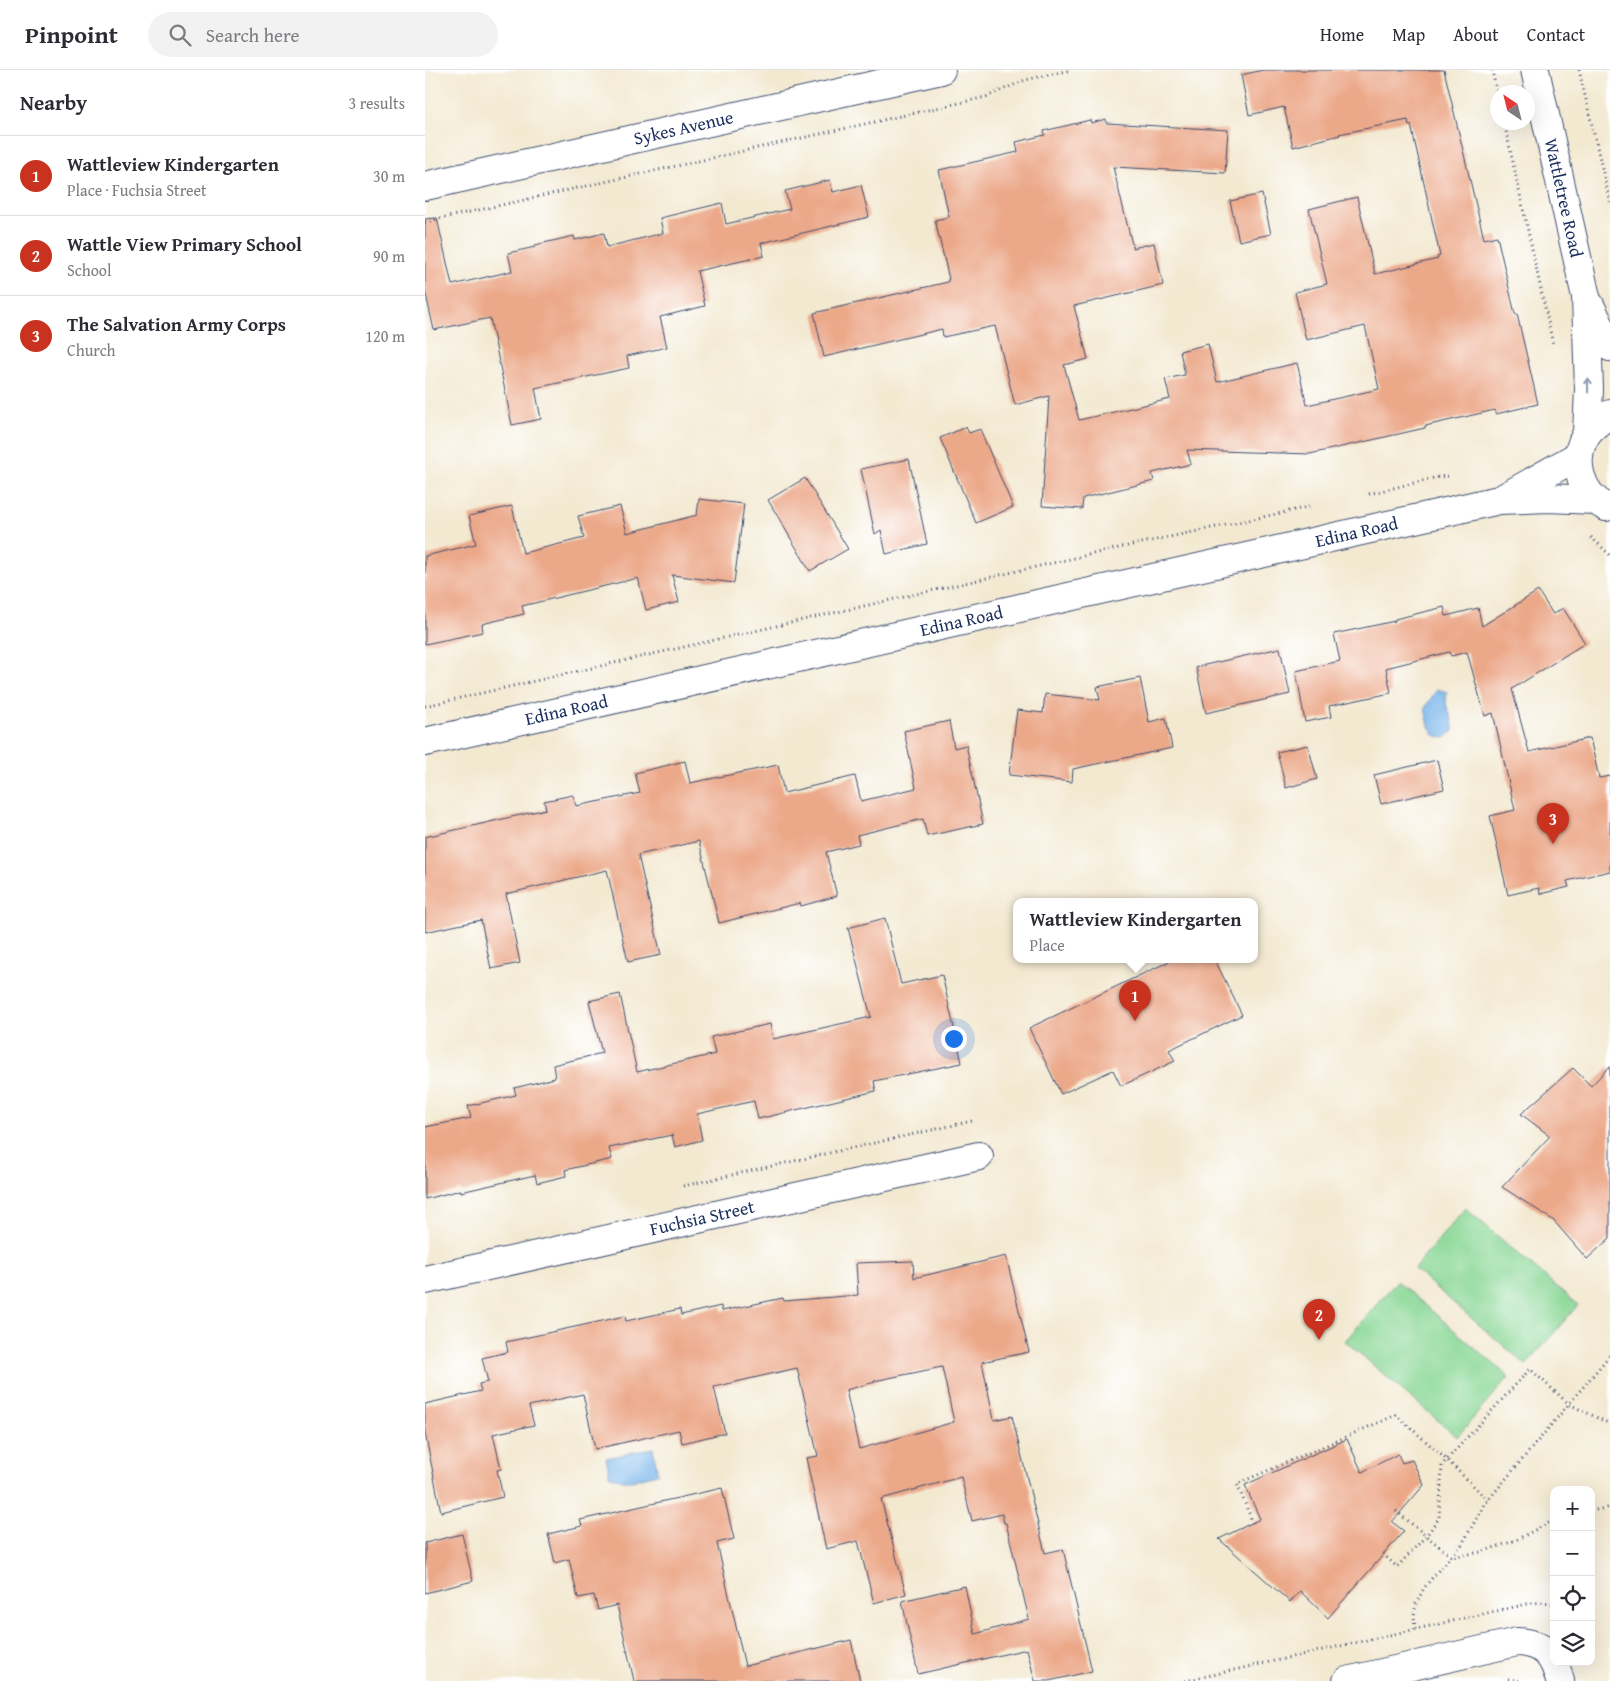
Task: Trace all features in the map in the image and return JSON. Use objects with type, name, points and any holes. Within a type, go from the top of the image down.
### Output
[{"type":"street","name":"Sykes Avenue","points":[[425,186],[941,70]]},
{"type":"street","name":"Wattletree Road","points":[[1535,70],[1585,297],[1589,390],[1583,444],[1578,467],[1581,480],[1587,491],[1604,508]]},
{"type":"street","name":"Wattletree Road","points":[[1585,297],[1610,346]]},
{"type":"street","name":"Edina Road","points":[[1499,500],[1583,444],[1597,423],[1610,414]]},
{"type":"street","name":"Edina Road","points":[[425,742],[1499,500],[1548,498],[1604,508]]},
{"type":"street","name":"Fuchsia Street","points":[[425,1280],[979,1156]]},
{"type":"street","points":[[1347,1681],[1517,1642],[1530,1643],[1542,1648],[1557,1668],[1560,1681]]},
{"type":"path","points":[[425,222],[986,97],[1025,80],[1071,70]]},
{"type":"path","points":[[1492,70],[1495,85]]},
{"type":"path","points":[[1579,70],[1610,202]]},
{"type":"path","points":[[1506,130],[1554,349]]},
{"type":"path","points":[[1363,495],[1448,476]]},
{"type":"path","points":[[425,706],[1123,547],[1315,506]]},
{"type":"path","points":[[678,1188],[973,1121]]},
{"type":"path","points":[[1415,1629],[1414,1615],[1416,1604],[1424,1588],[1436,1572],[1461,1546],[1484,1505],[1610,1355]]},
{"type":"path","points":[[1383,1554],[1397,1567],[1426,1536],[1439,1518],[1442,1466],[1530,1369],[1569,1404],[1610,1424]]},
{"type":"path","points":[[1253,1523],[1237,1484],[1396,1415],[1489,1500]]},
{"type":"path","points":[[1595,1510],[1610,1507]]},
{"type":"path","points":[[1396,1511],[1452,1557],[1481,1552],[1515,1541],[1550,1522]]},
{"type":"path","points":[[1185,1681],[1532,1603],[1550,1603]]},
{"type":"path","points":[[1506,1680],[1520,1681]]},
{"type":"green space","points":[[1465,1208],[1578,1305],[1526,1365],[1414,1269]]},
{"type":"green space","points":[[1397,1281],[1509,1377],[1457,1437],[1345,1341]]},
{"type":"water","points":[[1437,689],[1447,692],[1446,705],[1452,721],[1453,731],[1445,738],[1434,735],[1429,726],[1425,708]]},
{"type":"water","points":[[653,1448],[658,1474],[627,1481],[610,1476],[606,1458]]},
{"type":"building","points":[[1263,70],[1444,70],[1484,239],[1497,236],[1538,404],[1496,414],[1495,410],[1310,454],[1187,450],[1191,464],[1152,473],[1154,481],[1083,498],[1082,509],[1042,506],[1049,396],[1015,405],[995,326],[943,337],[942,329],[824,357],[814,313],[948,282],[949,279],[935,220],[949,217],[939,170],[1018,152],[1016,142],[1045,135],[1044,131],[1090,120],[1091,123],[1106,119],[1106,123],[1228,130],[1225,173],[1113,167],[1133,248],[1154,243],[1163,285],[1074,306],[1088,359],[1064,365],[1079,420],[1170,399],[1165,379],[1185,375],[1180,351],[1208,344],[1217,382],[1297,363],[1307,405],[1379,389],[1365,326],[1306,340],[1295,292],[1327,284],[1309,209],[1357,197],[1375,274],[1438,259],[1437,257],[1440,256],[1411,125],[1409,126],[1408,120],[1339,134],[1293,147],[1284,107],[1249,115],[1241,75]]},
{"type":"building","points":[[830,180],[833,192],[861,185],[869,217],[761,243],[764,256],[697,271],[705,306],[660,317],[667,347],[627,356],[629,368],[535,388],[541,419],[512,425],[490,318],[434,330],[425,290],[425,219],[437,218],[452,285],[512,271],[508,253],[574,236],[575,240],[604,233],[607,247],[663,233],[660,218],[722,203],[726,224],[790,209],[785,191]]},
{"type":"building","points":[[1262,194],[1271,234],[1239,241],[1230,201]]},
{"type":"building","points":[[966,427],[969,433],[980,429],[1013,507],[976,523],[940,438]]},
{"type":"building","points":[[909,459],[927,544],[886,554],[881,530],[875,534],[861,469]]},
{"type":"building","points":[[805,478],[848,549],[810,571],[768,500]]},
{"type":"building","points":[[699,499],[744,504],[734,583],[672,575],[679,602],[646,610],[638,578],[522,606],[524,614],[482,624],[483,632],[425,644],[425,556],[476,544],[469,516],[512,506],[523,553],[584,538],[578,516],[620,506],[627,533],[697,515]]},
{"type":"building","points":[[1538,591],[1553,614],[1563,608],[1585,643],[1512,689],[1529,752],[1590,738],[1599,778],[1610,776],[1610,871],[1567,881],[1569,887],[1540,894],[1539,888],[1508,895],[1490,816],[1515,810],[1493,713],[1485,716],[1467,652],[1451,656],[1449,652],[1386,668],[1391,693],[1329,706],[1331,717],[1305,722],[1296,671],[1340,661],[1334,634],[1395,621],[1395,619],[1444,607],[1446,616],[1478,608],[1482,626]]},
{"type":"building","points":[[1280,648],[1290,694],[1206,713],[1196,667]]},
{"type":"building","points":[[1140,678],[1149,722],[1166,718],[1172,748],[1073,769],[1072,782],[1009,775],[1017,710],[1043,713],[1045,694],[1100,700],[1097,687]]},
{"type":"building","points":[[949,721],[954,748],[966,745],[983,824],[927,836],[923,819],[857,835],[859,844],[826,852],[837,896],[801,906],[800,903],[719,923],[699,841],[638,855],[661,955],[628,962],[607,870],[506,894],[520,963],[491,969],[481,920],[425,932],[425,837],[546,809],[544,801],[573,795],[576,806],[640,793],[635,773],[685,761],[690,783],[778,765],[784,793],[855,776],[861,801],[916,788],[904,731]]},
{"type":"building","points":[[1308,745],[1317,779],[1286,788],[1277,752]]},
{"type":"building","points":[[1437,760],[1444,789],[1381,804],[1374,775]]},
{"type":"building","points":[[885,918],[901,984],[942,975],[962,1063],[874,1081],[876,1091],[758,1119],[754,1101],[697,1114],[702,1140],[675,1147],[672,1135],[609,1148],[612,1159],[565,1170],[566,1176],[537,1183],[535,1175],[425,1199],[425,1127],[471,1118],[468,1106],[516,1095],[514,1088],[555,1078],[553,1065],[602,1053],[589,1001],[620,994],[637,1072],[715,1054],[711,1037],[770,1024],[773,1039],[871,1017],[848,928]]},
{"type":"building","points":[[1166,963],[1216,963],[1242,1015],[1169,1050],[1175,1061],[1121,1086],[1113,1070],[1061,1094],[1029,1028]]},
{"type":"building","points":[[1610,1066],[1610,1238],[1587,1259],[1553,1220],[1502,1187],[1550,1136],[1521,1114],[1573,1068],[1591,1086]]},
{"type":"building","points":[[1006,1256],[1029,1352],[982,1362],[994,1420],[1012,1416],[1045,1553],[1063,1549],[1092,1671],[1049,1681],[1035,1681],[1027,1649],[918,1674],[902,1601],[965,1586],[975,1634],[1029,1619],[1006,1523],[1004,1523],[1002,1514],[972,1521],[961,1477],[881,1499],[906,1594],[874,1603],[858,1541],[826,1549],[806,1458],[818,1456],[797,1368],[714,1387],[725,1433],[682,1443],[679,1430],[595,1449],[583,1394],[529,1406],[534,1425],[493,1434],[501,1469],[497,1470],[503,1497],[441,1512],[425,1433],[425,1404],[481,1391],[479,1384],[488,1382],[482,1358],[508,1352],[506,1342],[625,1316],[626,1321],[680,1309],[681,1315],[721,1306],[722,1311],[783,1298],[784,1301],[858,1295],[856,1263],[913,1261],[914,1278]],"holes":[[[942,1367],[954,1422],[859,1449],[846,1390],[874,1381]]]},
{"type":"building","points":[[1347,1439],[1362,1472],[1398,1454],[1402,1463],[1412,1460],[1424,1485],[1392,1522],[1404,1531],[1328,1618],[1300,1591],[1290,1602],[1219,1539],[1260,1519],[1245,1485]]},
{"type":"building","points":[[722,1488],[734,1539],[717,1543],[745,1666],[851,1640],[860,1681],[634,1681],[617,1605],[598,1610],[594,1595],[578,1598],[569,1559],[555,1563],[548,1534],[582,1526],[580,1520]]},
{"type":"building","points":[[462,1534],[473,1581],[425,1593],[425,1543]]},
{"type":"place","name":"The Salvation Army Corps","points":[[1553,844]]},
{"type":"place","name":"Wattleview Kindergarten","points":[[1135,1021]]},
{"type":"place","name":"Wattle View Primary School","points":[[1319,1340]]}]
